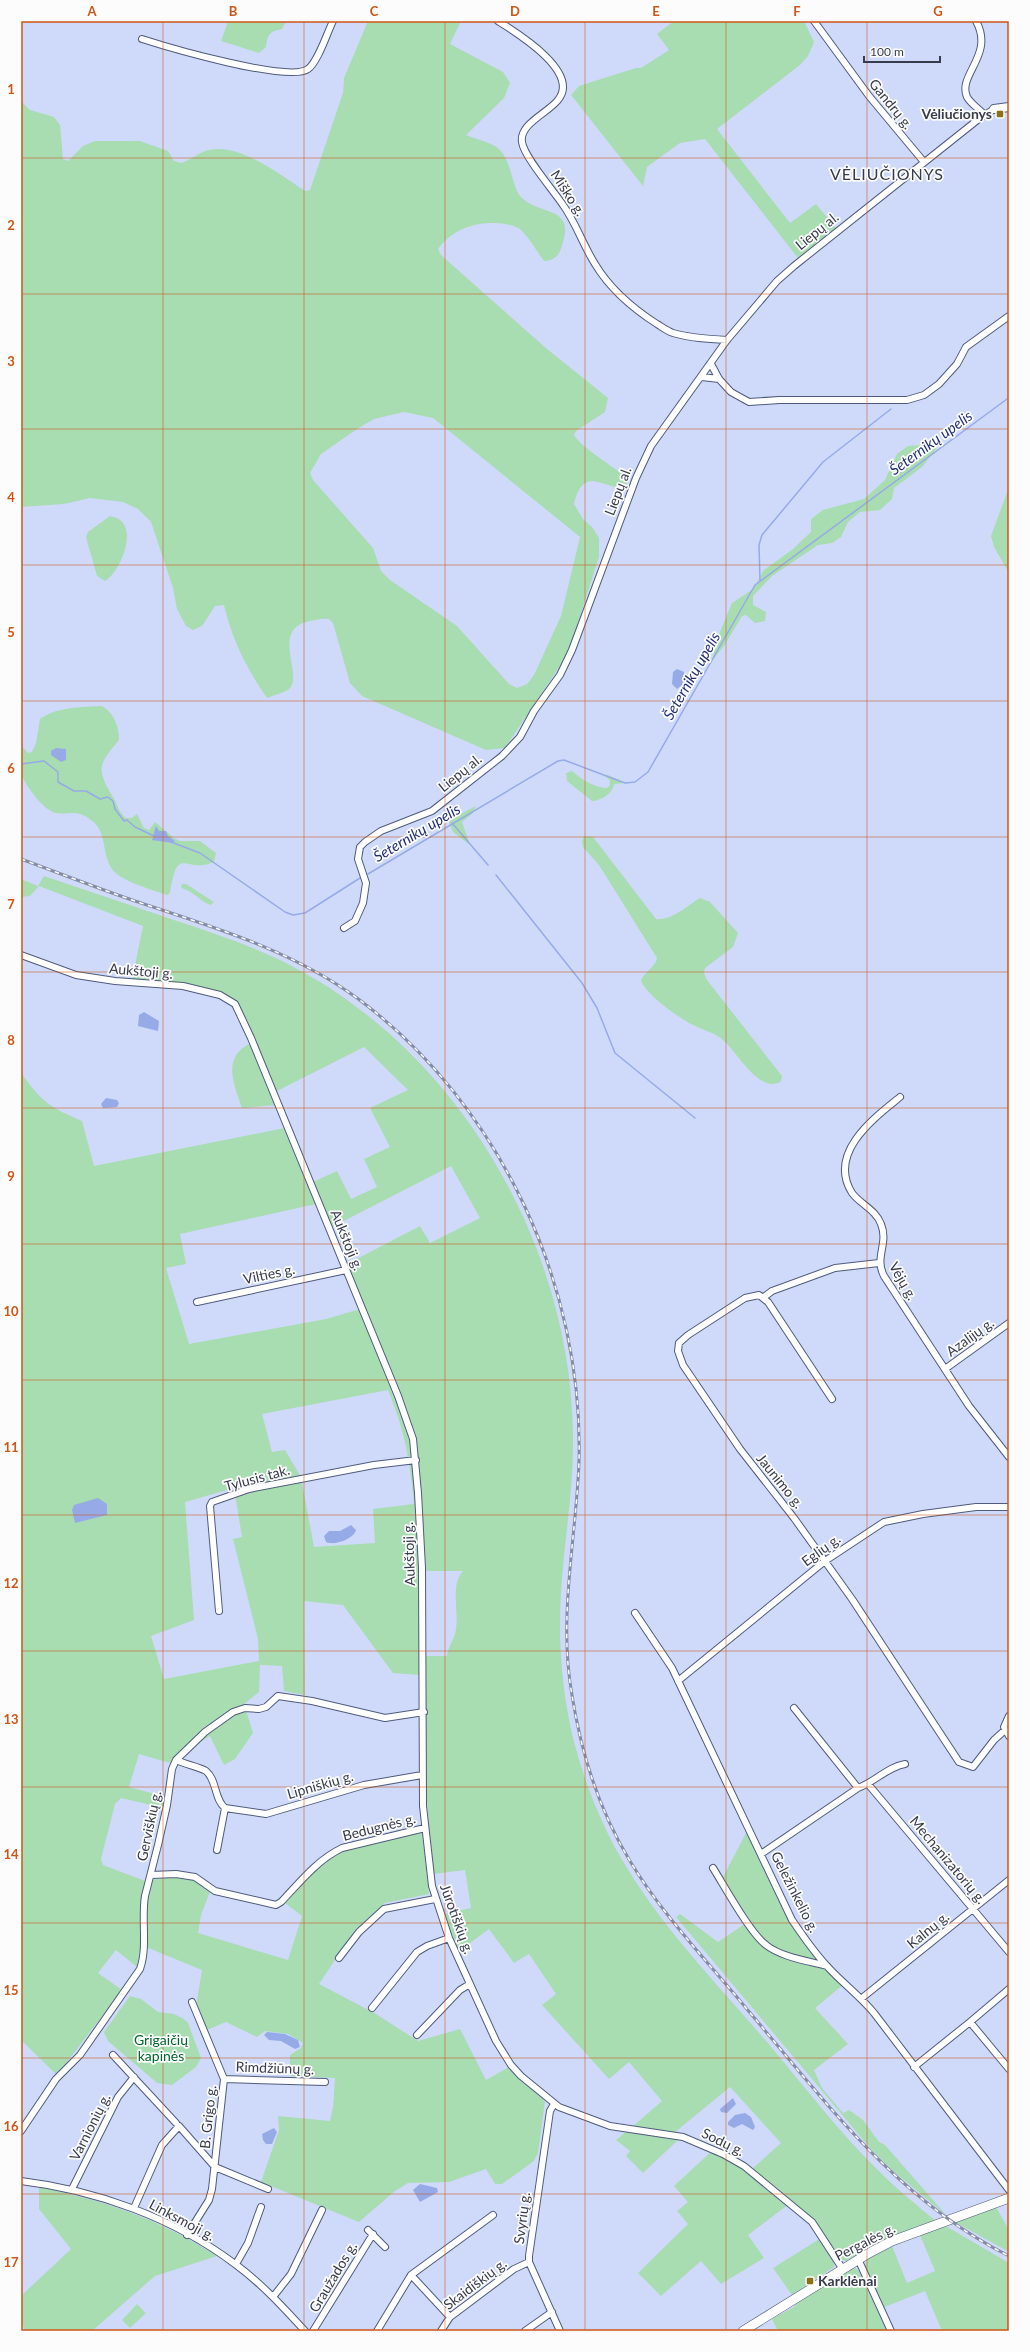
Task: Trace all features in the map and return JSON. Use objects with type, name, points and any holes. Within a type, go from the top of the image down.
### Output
[{"type":"main road","name":"Liepų al.","points":[[994,109],[1009,107]]},
{"type":"main road","name":"Pergalės g.","points":[[743,2331],[842,2268],[892,2241],[1009,2198]]},
{"type":"street","points":[[142,39],[219,61],[277,70],[301,72],[309,69],[314,63],[333,21]]},
{"type":"street","name":"Miško g.","points":[[498,21],[539,49],[550,61],[560,80],[562,88],[559,100],[524,131],[522,141],[527,154],[569,214],[595,265],[626,302],[671,332],[698,338],[726,340]]},
{"type":"street","name":"Gandrų g.","points":[[814,21],[868,96],[924,162]]},
{"type":"street","points":[[976,21],[983,44],[967,83],[966,93],[972,103],[985,115]]},
{"type":"street","name":"Liepų al.","points":[[344,928],[358,917],[364,898],[366,883],[358,859],[360,847],[369,838],[381,831],[432,811],[502,756],[520,737],[534,711],[560,675],[572,650],[636,478],[651,446],[702,377],[726,340],[777,281],[924,162],[994,109]]},
{"type":"street","points":[[711,364],[719,379],[731,392],[749,402],[779,400],[907,400],[924,395],[939,384],[956,364],[966,347],[1009,316]]},
{"type":"street","points":[[702,377],[719,379]]},
{"type":"street","name":"Aukštoji g.","points":[[21,955],[76,975],[109,980],[183,986],[220,994],[231,1000],[238,1009],[405,1413],[416,1460],[422,1568],[424,1712]]},
{"type":"street","name":"Vėjų g.","points":[[900,1097],[873,1118],[860,1132],[851,1149],[846,1165],[847,1181],[853,1194],[875,1214],[883,1229],[884,1243],[879,1263],[884,1276],[968,1406],[1009,1457]]},
{"type":"street","points":[[832,1399],[764,1297],[772,1291],[834,1268],[879,1263]]},
{"type":"street","name":"Vilties g.","points":[[197,1302],[346,1270]]},
{"type":"street","name":"Jaunimo g.","points":[[764,1297],[753,1295],[745,1298],[688,1335],[679,1344],[678,1351],[691,1379],[727,1431],[825,1561],[959,1762],[968,1767],[973,1767],[1004,1729]]},
{"type":"street","name":"Azalijų g.","points":[[945,1370],[1009,1324]]},
{"type":"street","name":"Tylusis tak.","points":[[220,1611],[210,1506],[212,1502],[249,1489],[374,1464],[416,1460]]},
{"type":"street","name":"Eglių g.","points":[[678,1681],[825,1561],[884,1522],[922,1514],[976,1507],[1009,1507]]},
{"type":"street","name":"Geležinkelio g.","points":[[635,1613],[672,1668],[792,1920],[808,1944],[827,1966],[862,1998],[1009,2190]]},
{"type":"street","points":[[217,1850],[225,1808],[221,1803],[211,1777],[205,1771],[176,1760],[205,1732],[233,1712],[245,1708],[259,1709],[266,1707],[271,1700],[278,1696],[312,1701],[385,1718],[424,1712]]},
{"type":"street","points":[[794,1708],[858,1788]]},
{"type":"street","name":"Jūrotiškių g.","points":[[424,1712],[422,1775],[425,1828],[435,1899],[449,1938],[505,2057],[521,2076],[554,2104]]},
{"type":"street","points":[[1009,1716],[1004,1729],[1009,1736]]},
{"type":"street","name":"Gerviškių g.","points":[[21,2131],[56,2079],[95,2039],[140,1969],[144,1954],[143,1908],[167,1805],[172,1769],[176,1760]]},
{"type":"street","points":[[761,1854],[858,1788],[868,1784],[894,1766],[905,1764]]},
{"type":"street","name":"Lipniškių g.","points":[[225,1808],[266,1814],[364,1785],[422,1775]]},
{"type":"street","name":"Mechanizatorių g.","points":[[868,1784],[1009,1952]]},
{"type":"street","name":"Bedugnės g.","points":[[150,1875],[176,1874],[195,1877],[215,1891],[276,1905],[281,1902],[313,1868],[332,1853],[342,1848],[425,1828]]},
{"type":"street","points":[[714,1868],[756,1934],[765,1945],[775,1951],[827,1966]]},
{"type":"street","name":"Kalnų g.","points":[[862,1998],[1009,1880]]},
{"type":"street","points":[[339,1958],[367,1924],[384,1909],[435,1899]]},
{"type":"street","points":[[372,2008],[417,1952],[427,1946],[449,1938]]},
{"type":"street","points":[[417,2035],[460,1990],[470,1984]]},
{"type":"street","points":[[914,2067],[1009,1989]]},
{"type":"street","name":"B. Grigo g.","points":[[187,2235],[209,2200],[215,2167],[224,2079],[192,2002]]},
{"type":"street","points":[[970,2022],[1009,2069]]},
{"type":"street","points":[[113,2056],[178,2124],[215,2167],[268,2189]]},
{"type":"street","name":"Varnionių g.","points":[[72,2189],[118,2097],[134,2077]]},
{"type":"street","name":"Rimdžiūnų g.","points":[[224,2079],[325,2082]]},
{"type":"street","name":"Svyrių g.","points":[[554,2104],[550,2111],[538,2186],[529,2262],[560,2331]]},
{"type":"street","name":"Sodų g.","points":[[554,2104],[580,2116],[610,2126],[683,2137],[731,2158],[756,2175],[803,2214],[819,2231],[842,2268]]},
{"type":"street","points":[[134,2208],[162,2145],[178,2124]]},
{"type":"street","name":"Linksmoji g.","points":[[21,2181],[72,2189],[134,2208],[187,2235],[236,2264],[273,2297],[305,2331]]},
{"type":"street","points":[[236,2264],[248,2243],[261,2207]]},
{"type":"street","points":[[273,2297],[291,2274],[322,2210]]},
{"type":"street","points":[[377,2331],[411,2275],[493,2215]]},
{"type":"street","points":[[368,2230],[385,2247]]},
{"type":"street","name":"Graužados g.","points":[[313,2331],[373,2234]]},
{"type":"street","points":[[858,2259],[891,2331]]},
{"type":"street","name":"Skaidiškių g.","points":[[441,2331],[450,2317],[514,2269],[529,2262]]},
{"type":"street","points":[[411,2275],[450,2317]]},
{"type":"street","points":[[525,2331],[553,2315]]},
{"type":"green space","points":[[228,21],[286,21],[282,29],[271,33],[267,40],[266,47],[259,53],[221,41]]},
{"type":"green space","points":[[368,21],[461,21],[450,44],[503,72],[510,83],[504,98],[466,135],[497,147],[505,157],[516,189],[520,196],[529,203],[561,218],[565,225],[565,236],[560,251],[554,259],[544,261],[521,230],[510,225],[496,223],[477,224],[460,230],[444,241],[438,249],[441,255],[547,349],[608,398],[605,412],[576,431],[574,435],[590,451],[628,479],[627,486],[620,487],[590,482],[584,484],[578,491],[574,504],[583,519],[593,528],[599,538],[599,557],[568,654],[505,748],[486,750],[362,696],[350,683],[333,623],[329,619],[310,621],[298,626],[292,633],[290,652],[293,681],[288,690],[267,698],[241,654],[231,630],[224,605],[215,606],[202,626],[193,630],[186,626],[177,609],[173,588],[151,522],[138,509],[123,502],[90,498],[64,504],[21,507],[21,101],[30,110],[54,117],[60,125],[63,159],[68,161],[83,146],[95,141],[140,141],[168,151],[174,161],[181,163],[205,151],[221,149],[234,151],[260,162],[305,191],[310,190],[343,93],[344,78]],"holes":[[[404,412],[433,418],[580,537],[561,616],[534,675],[527,684],[517,688],[509,684],[457,626],[390,580],[381,571],[373,548],[313,480],[310,473],[321,454],[374,419]]]},
{"type":"green space","points":[[674,21],[804,21],[814,42],[808,56],[800,65],[717,129],[790,223],[816,204],[836,228],[798,258],[705,139],[680,143],[647,167],[643,186],[571,95],[579,86],[636,68],[641,68],[669,50],[657,34]]},
{"type":"green space","points":[[921,445],[937,448],[922,467],[894,488],[892,499],[880,510],[860,512],[848,522],[841,537],[832,543],[818,545],[772,576],[753,596],[753,605],[766,612],[765,621],[755,623],[746,615],[742,616],[724,646],[712,661],[717,639],[732,603],[753,589],[764,570],[793,549],[811,532],[811,519],[823,510],[864,499],[885,480],[897,454],[908,446]]},
{"type":"green space","points":[[1009,487],[1009,573],[994,547],[991,536]]},
{"type":"green space","points":[[110,516],[120,520],[125,527],[127,535],[124,553],[120,562],[116,570],[105,581],[97,576],[86,537],[88,532]]},
{"type":"green space","points":[[102,706],[110,712],[115,720],[119,740],[103,762],[102,773],[121,813],[126,818],[132,818],[137,814],[144,828],[149,830],[155,822],[174,838],[180,841],[200,841],[216,853],[214,862],[204,865],[180,864],[176,868],[170,893],[167,895],[137,885],[116,873],[112,869],[106,856],[100,830],[96,825],[91,820],[78,813],[56,813],[46,808],[36,798],[22,776],[20,765],[21,745],[28,753],[32,752],[36,743],[40,719],[46,715],[61,710],[78,707]],"holes":[[[159,831],[171,843],[152,839],[155,832]]]},
{"type":"green space","points":[[572,771],[588,782],[602,788],[607,788],[610,785],[610,780],[603,775],[608,775],[625,783],[614,784],[606,796],[599,800],[592,801],[567,781],[566,773]]},
{"type":"green space","points":[[476,806],[472,814],[462,822],[470,845],[453,832],[449,822],[453,818]]},
{"type":"green space","points":[[584,836],[593,837],[656,919],[667,918],[700,898],[710,902],[738,933],[733,947],[705,968],[704,973],[707,980],[782,1076],[781,1081],[773,1084],[765,1083],[750,1071],[729,1046],[720,1038],[713,1033],[685,1021],[663,1005],[644,986],[641,980],[655,964],[657,958],[599,865],[583,847],[582,841]]},
{"type":"green space","points":[[44,876],[258,950],[284,962],[346,999],[402,1045],[451,1099],[493,1159],[526,1224],[551,1292],[567,1363],[573,1435],[573,1455],[560,1612],[562,1668],[566,1705],[574,1742],[584,1776],[597,1809],[612,1841],[629,1871],[644,1894],[677,1938],[767,2042],[852,2144],[889,2181],[936,2221],[877,2245],[846,2261],[840,2259],[812,2219],[752,2169],[781,2143],[730,2087],[674,2133],[632,2127],[662,2101],[629,2062],[609,2079],[542,2005],[556,1994],[529,1954],[514,1963],[489,1929],[459,1951],[444,1914],[471,1908],[465,1870],[433,1874],[425,1776],[425,1656],[447,1656],[457,1622],[457,1583],[463,1571],[425,1571],[416,1443],[409,1416],[347,1264],[420,1226],[430,1243],[480,1218],[451,1166],[332,1227],[313,1182],[337,1171],[351,1199],[377,1187],[364,1159],[390,1147],[370,1108],[408,1090],[364,1047],[277,1091],[233,999],[225,994],[200,986],[132,980],[143,926],[39,886],[30,896],[21,897],[21,879],[38,886]]},
{"type":"green space","points":[[182,884],[186,884],[214,902],[211,905],[205,902],[188,890],[182,888]]},
{"type":"green space","points":[[251,1043],[276,1105],[242,1108],[233,1081],[233,1064],[236,1056],[242,1049]]},
{"type":"green space","points":[[21,1073],[35,1091],[47,1103],[82,1121],[94,1166],[285,1128],[316,1204],[180,1234],[186,1264],[166,1268],[189,1344],[326,1319],[360,1309],[405,1422],[411,1449],[418,1534],[420,1675],[393,1673],[343,1605],[304,1601],[305,1695],[284,1691],[282,1666],[260,1665],[259,1692],[244,1704],[253,1733],[235,1759],[224,1765],[210,1736],[187,1752],[177,1765],[139,1754],[129,1787],[166,1797],[164,1808],[121,1798],[115,1804],[101,1859],[103,1865],[145,1881],[169,1877],[192,1880],[200,1883],[210,1892],[201,1915],[198,1933],[288,1960],[302,1916],[285,1903],[323,1861],[344,1850],[422,1832],[429,1894],[385,1903],[355,1930],[319,1984],[376,2014],[418,2041],[460,2029],[486,2080],[509,2067],[545,2101],[538,2153],[534,2161],[502,2184],[495,2184],[486,2169],[449,2182],[408,2183],[395,2191],[359,2222],[261,2182],[279,2130],[278,2116],[330,2121],[333,2107],[335,2078],[290,2076],[290,2055],[301,2048],[303,2043],[288,2034],[265,2031],[257,2037],[226,2022],[207,2030],[196,2007],[202,1970],[141,1945],[137,1967],[116,1950],[98,1973],[122,1990],[57,2075],[21,2040]],"holes":[[[388,1390],[399,1419],[406,1446],[414,1504],[373,1509],[375,1543],[314,1547],[301,1477],[285,1450],[272,1452],[262,1414]],[[234,1488],[242,1537],[233,1539],[258,1639],[259,1661],[164,1679],[151,1636],[194,1620],[185,1502]]]},
{"type":"green space","points":[[747,1831],[787,1913],[799,1932],[827,1968],[844,1984],[815,2008],[848,2044],[814,2070],[822,2088],[843,2113],[849,2110],[863,2120],[879,2142],[885,2145],[947,2216],[892,2170],[870,2148],[676,1917],[680,1914],[718,1942],[749,1921],[722,1879]]},
{"type":"green space","name":"Grigaičių kapinės","points":[[130,1996],[141,1999],[158,2012],[174,2014],[184,2019],[188,2023],[201,2058],[196,2067],[172,2085],[157,2083],[108,2041],[104,2032]]},
{"type":"green space","points":[[627,2131],[679,2139],[643,2173],[626,2156],[630,2151],[616,2140]]},
{"type":"green space","points":[[712,2151],[739,2166],[789,2204],[748,2235],[764,2258],[721,2284],[701,2261],[661,2296],[638,2273],[688,2224],[677,2211],[688,2202],[674,2186]]},
{"type":"green space","points":[[39,2187],[87,2198],[131,2213],[174,2232],[217,2256],[155,2276],[92,2331],[26,2331],[21,2324],[21,2296],[71,2249],[39,2209]]},
{"type":"green space","points":[[996,2207],[1009,2230],[1009,2252],[955,2222]]},
{"type":"green space","points":[[944,2225],[1009,2263],[1009,2331],[942,2331],[925,2291],[882,2308],[865,2270],[867,2260],[874,2254],[892,2246],[907,2283],[935,2271],[920,2235]]},
{"type":"green space","points":[[821,2238],[834,2262],[834,2267],[792,2295],[773,2268]]},
{"type":"green space","points":[[853,2267],[858,2270],[887,2331],[778,2331],[772,2319],[794,2307],[797,2302]]},
{"type":"green space","points":[[137,2304],[146,2313],[130,2328],[122,2320]]},
{"type":"water","points":[[677,669],[684,672],[685,677],[682,685],[677,689],[672,684],[673,672]]},
{"type":"water","points":[[56,748],[66,749],[66,760],[61,762],[51,755],[51,751]]},
{"type":"water","points":[[156,826],[159,831],[166,831],[168,836],[175,841],[172,843],[152,840]]},
{"type":"water","points":[[144,1012],[159,1021],[158,1031],[138,1026],[139,1015]]},
{"type":"water","points":[[106,1098],[117,1100],[119,1103],[117,1107],[103,1108],[101,1104]]},
{"type":"water","points":[[98,1498],[107,1504],[107,1515],[75,1523],[72,1510],[74,1505]]},
{"type":"water","points":[[351,1525],[356,1530],[348,1539],[334,1543],[326,1542],[324,1536],[329,1531],[340,1531]]},
{"type":"water","points":[[267,2032],[285,2034],[298,2040],[300,2047],[295,2049],[281,2041],[269,2040],[264,2035]]},
{"type":"water","points":[[733,2098],[736,2104],[727,2113],[721,2112],[720,2109]]},
{"type":"water","points":[[745,2113],[751,2117],[755,2127],[753,2130],[742,2124],[734,2128],[728,2125],[728,2122],[735,2115]]},
{"type":"water","points":[[274,2128],[277,2132],[272,2144],[266,2144],[263,2140],[262,2134]]},
{"type":"water","points":[[420,2184],[437,2188],[438,2192],[420,2202],[413,2190]]},
{"type":"waterway","name":"Šeternikų upelis","points":[[368,874],[558,761],[564,760],[625,783],[635,782],[648,772],[755,585],[1007,399]]},
{"type":"waterway","points":[[760,580],[759,545],[762,535],[823,462],[891,409]]},
{"type":"waterway","name":"Šeternikų upelis","points":[[21,764],[44,761],[58,772],[58,782],[74,791],[86,791],[100,799],[108,797],[113,801],[115,809],[124,821],[127,820],[135,827],[154,836]]},
{"type":"waterway","points":[[452,823],[488,865]]},
{"type":"waterway","name":"Šeternikų upelis","points":[[171,842],[200,853],[285,912],[293,915],[305,913],[360,878]]},
{"type":"waterway","points":[[496,875],[582,983],[597,1008],[615,1053],[695,1118]]},
{"type":"railway","points":[[21,859],[250,941],[305,966],[331,981],[357,998],[408,1041],[452,1090],[491,1144],[523,1203],[548,1265],[566,1330],[577,1396],[579,1462],[567,1608],[568,1666],[580,1738],[593,1781],[609,1822],[642,1880],[670,1918],[834,2113],[897,2177],[932,2207],[969,2233],[1009,2256]]},
{"type":"place","name":"Vėliučionys","points":[[1000,114]]},
{"type":"place","name":"Karklėnai","points":[[810,2281]]},
{"type":"district","name":"VĖLIUČIONYS","points":[[887,174]]}]
